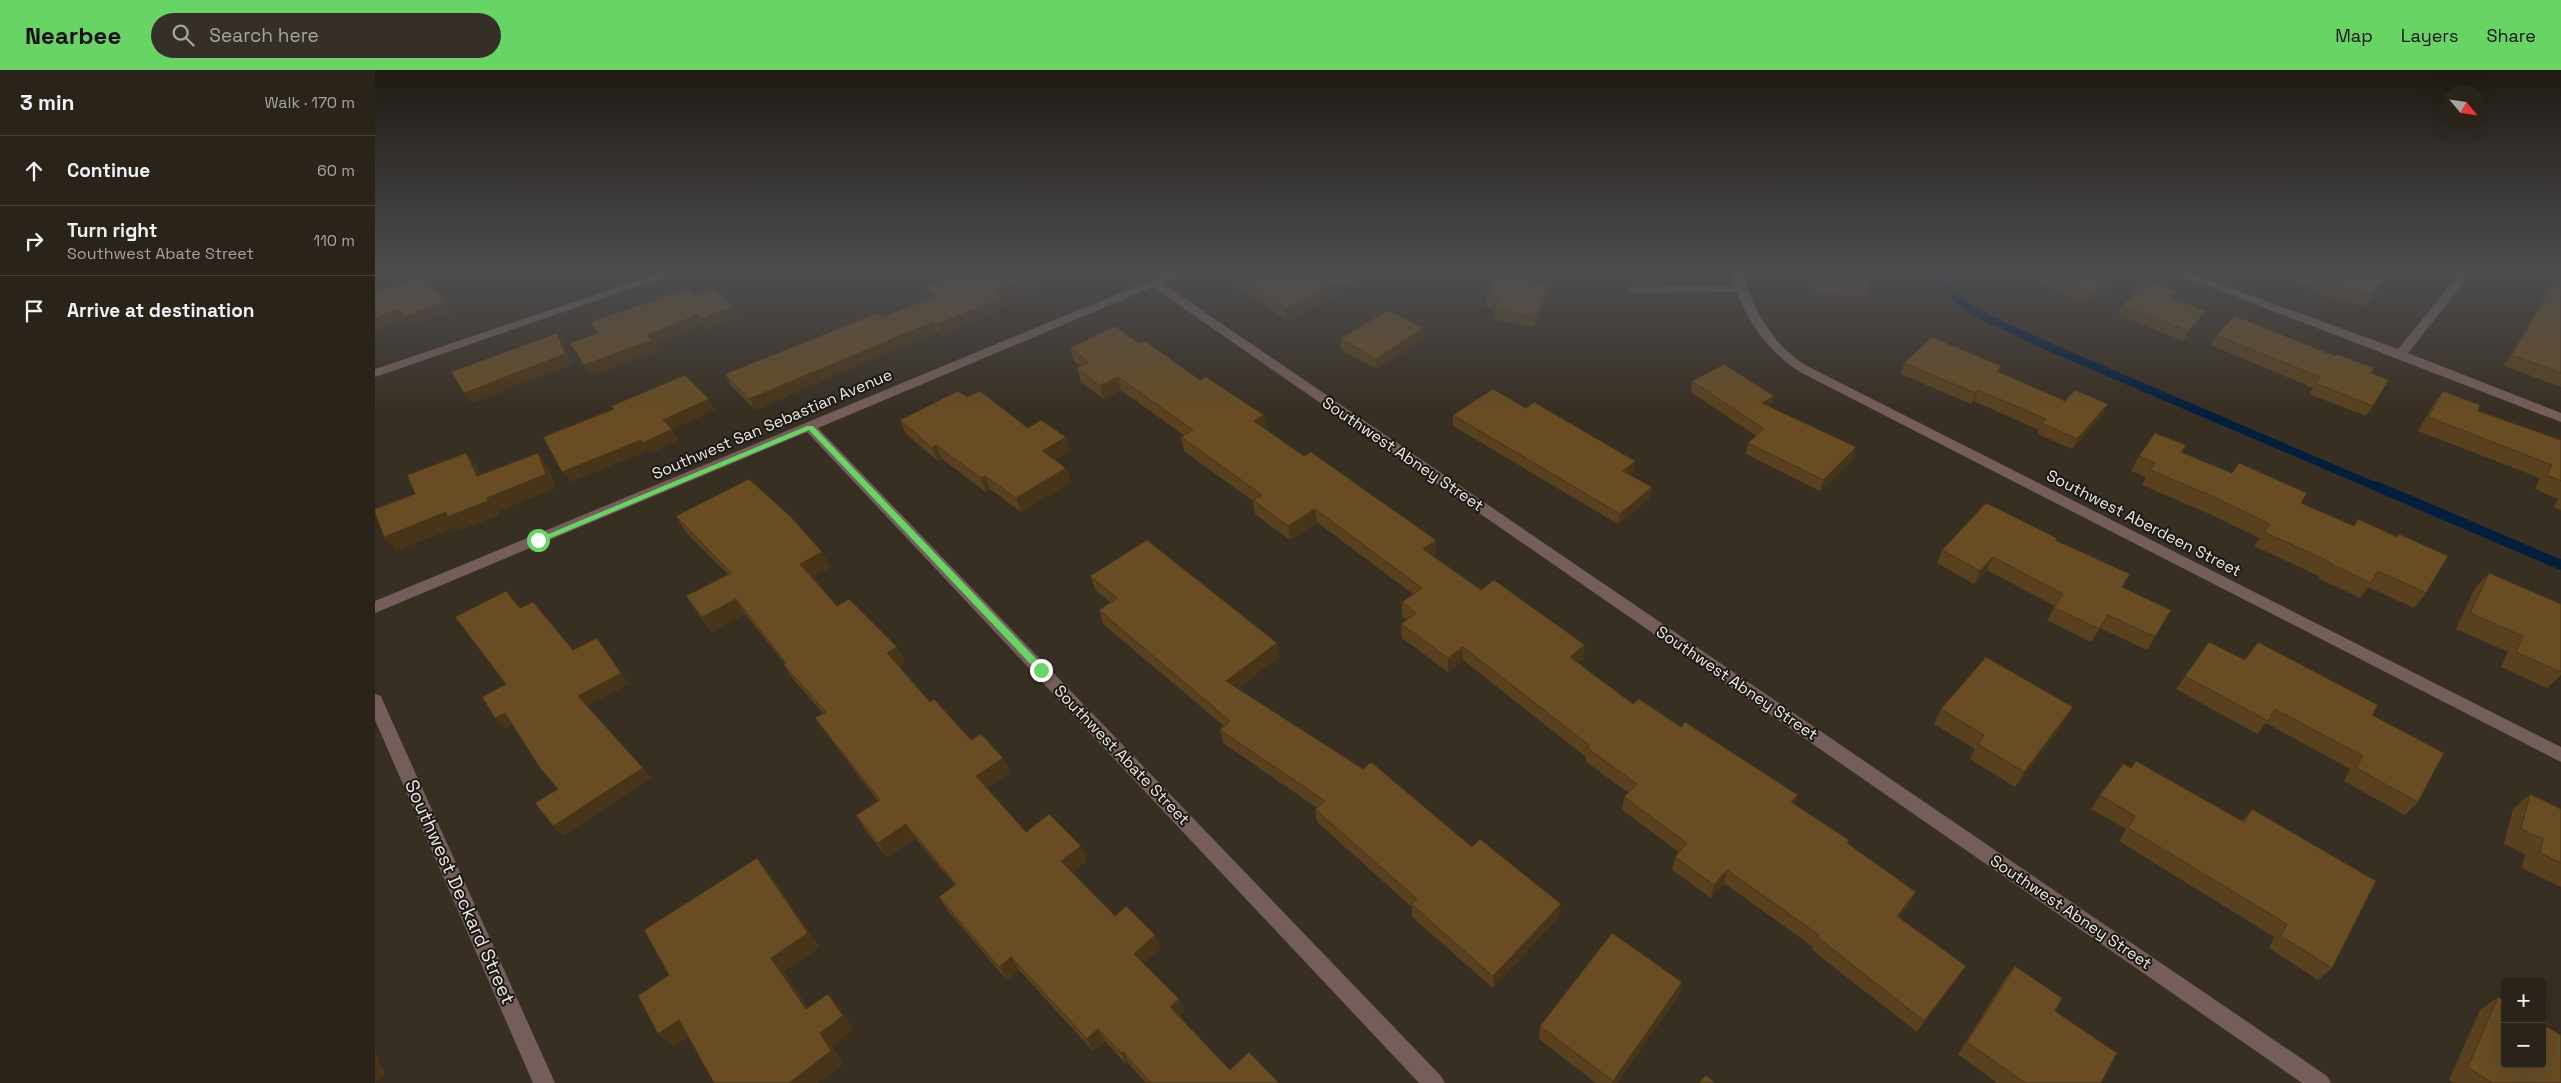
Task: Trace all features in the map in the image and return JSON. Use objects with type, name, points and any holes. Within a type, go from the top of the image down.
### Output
[{"type":"street","points":[[375,373],[537,318]]},
{"type":"street","name":"Southwest San Sebastian Avenue","points":[[375,607],[1070,318]]},
{"type":"street","name":"Southwest Abney Street","points":[[1205,318],[2320,1083]]},
{"type":"street","name":"Southwest Aberdeen Street","points":[[1756,318],[1760,326],[1791,360],[1824,380],[2561,755]]},
{"type":"street","points":[[2303,318],[2400,354],[2561,418]]},
{"type":"street","points":[[2400,354],[2429,318]]},
{"type":"street","name":"Southwest Abate Street","points":[[810,427],[1434,1083]]},
{"type":"street","name":"Southwest Deckard Street","points":[[375,701],[544,1083]]},
{"type":"building","points":[[601,318],[689,318],[647,335],[652,340],[584,365],[570,343],[598,333],[590,322]]},
{"type":"building","points":[[864,318],[952,318],[936,325],[933,322],[749,399],[725,374]]},
{"type":"building","points":[[1374,318],[1404,318],[1423,328],[1376,359],[1340,339]]},
{"type":"building","points":[[2156,318],[2199,318],[2188,331]]},
{"type":"building","points":[[2233,318],[2241,318],[2335,356],[2337,354],[2374,368],[2371,373],[2389,380],[2373,406],[2315,383],[2320,377],[2216,335]]},
{"type":"building","points":[[2533,318],[2561,318],[2561,373],[2512,355]]},
{"type":"building","points":[[1115,326],[1139,343],[1145,341],[1200,380],[1206,377],[1264,415],[1254,421],[1304,456],[1311,452],[1436,540],[1423,549],[1481,590],[1494,580],[1585,645],[1570,657],[1633,704],[1639,699],[1681,727],[1685,722],[1798,795],[1791,802],[1849,840],[1847,843],[1916,892],[1897,916],[1966,966],[1924,1021],[1817,937],[1819,935],[1727,870],[1714,885],[1675,857],[1687,843],[1624,797],[1637,784],[1587,748],[1590,746],[1463,647],[1448,658],[1401,624],[1416,613],[1402,602],[1422,588],[1315,509],[1288,526],[1253,500],[1262,495],[1181,437],[1193,430],[1118,377],[1100,386],[1077,368],[1089,362],[1070,348]]},
{"type":"building","points":[[557,333],[565,354],[464,393],[451,372]]},
{"type":"building","points":[[1932,337],[2001,366],[1997,371],[2065,401],[2075,390],[2108,404],[2077,439],[2042,423],[2046,419],[1978,390],[1975,393],[1904,363]]},
{"type":"building","points":[[1724,364],[1774,396],[1762,403],[1856,447],[1823,480],[1748,443],[1764,429],[1692,381]]},
{"type":"building","points":[[685,375],[709,399],[663,420],[672,429],[643,443],[641,440],[562,472],[543,437],[614,409],[611,406]]},
{"type":"building","points":[[1493,389],[1526,408],[1534,402],[1635,461],[1623,471],[1652,487],[1620,514],[1453,415]]},
{"type":"building","points":[[958,391],[967,397],[980,391],[1028,428],[1041,420],[1066,437],[1042,451],[1066,468],[1016,498],[985,476],[981,478],[936,445],[932,448],[900,420]]},
{"type":"building","points":[[2443,391],[2480,405],[2478,411],[2561,440],[2561,481],[2547,475],[2552,465],[2428,417]]},
{"type":"building","points":[[2155,433],[2186,445],[2181,452],[2232,473],[2239,463],[2307,493],[2301,503],[2354,526],[2358,519],[2397,537],[2399,534],[2448,556],[2426,593],[2378,571],[2371,583],[2264,532],[2270,524],[2214,497],[2150,470],[2155,463],[2139,456]]},
{"type":"building","points":[[466,453],[477,476],[538,453],[546,474],[487,498],[488,501],[447,517],[446,512],[384,537],[375,509],[415,494],[407,475]]},
{"type":"building","points":[[749,479],[791,517],[822,552],[800,564],[837,606],[849,599],[897,647],[887,653],[930,702],[934,699],[971,740],[981,734],[1003,758],[976,776],[1026,832],[1049,814],[1081,846],[1061,861],[1115,916],[1126,906],[1155,935],[1134,954],[1179,999],[1170,1007],[1230,1070],[1249,1052],[1279,1083],[1151,1083],[1123,1052],[1121,1053],[1098,1029],[1087,1039],[1011,957],[999,967],[939,897],[956,884],[906,824],[878,843],[856,815],[880,800],[815,718],[826,712],[784,665],[786,663],[736,599],[702,617],[686,596],[731,573],[676,516]]},
{"type":"building","points":[[1986,503],[2057,538],[2055,540],[2130,574],[2122,587],[2171,610],[2155,637],[2108,615],[2099,629],[2054,607],[2063,594],[1993,557],[1980,571],[1942,550]]},
{"type":"building","points":[[1147,540],[1277,643],[1226,681],[1363,769],[1371,762],[1472,847],[1480,839],[1561,904],[1493,976],[1411,904],[1417,899],[1315,809],[1325,801],[1220,730],[1230,721],[1099,610],[1117,598],[1090,576]]},
{"type":"building","points":[[2489,573],[2561,604],[2561,672],[2516,652],[2523,636],[2470,613]]},
{"type":"building","points":[[506,591],[520,608],[533,602],[573,650],[597,638],[621,673],[578,696],[643,768],[553,826],[535,803],[558,789],[540,768],[505,713],[495,718],[482,697],[506,684],[455,617]]},
{"type":"building","points":[[2209,642],[2245,660],[2258,642],[2378,705],[2372,715],[2444,753],[2418,802],[2356,768],[2363,756],[2275,709],[2268,721],[2185,676]]},
{"type":"building","points":[[1986,657],[2073,707],[2024,772],[1978,744],[1984,735],[1941,709]]},
{"type":"building","points":[[2136,761],[2244,822],[2252,809],[2376,881],[2332,968],[2281,936],[2287,924],[2128,828],[2135,816],[2100,795],[2123,764],[2131,768]]},
{"type":"building","points":[[2530,794],[2561,809],[2561,863],[2540,853],[2543,839],[2521,829]]},
{"type":"building","points":[[757,858],[808,933],[771,958],[806,1009],[828,994],[843,1016],[820,1033],[831,1051],[789,1083],[714,1083],[679,1020],[658,1034],[638,996],[669,975],[644,930]]},
{"type":"building","points":[[1612,933],[1682,982],[1613,1081],[1540,1026]]},
{"type":"building","points":[[2015,966],[2062,998],[2055,1011],[2117,1053],[2101,1083],[2025,1083],[1967,1042]]},
{"type":"building","points":[[2498,997],[2501,999],[2501,1068],[2546,1068],[2546,1026],[2561,1035],[2561,1083],[2492,1083],[2468,1067]]},
{"type":"building","points":[[1706,1075],[1715,1083],[1699,1083]]},
{"type":"waterway","points":[[1988,318],[2056,350],[2379,488]]},
{"type":"waterway","points":[[2376,486],[2561,565]]},
{"type":"route","points":[[538,540],[810,427],[1041,670]]}]
